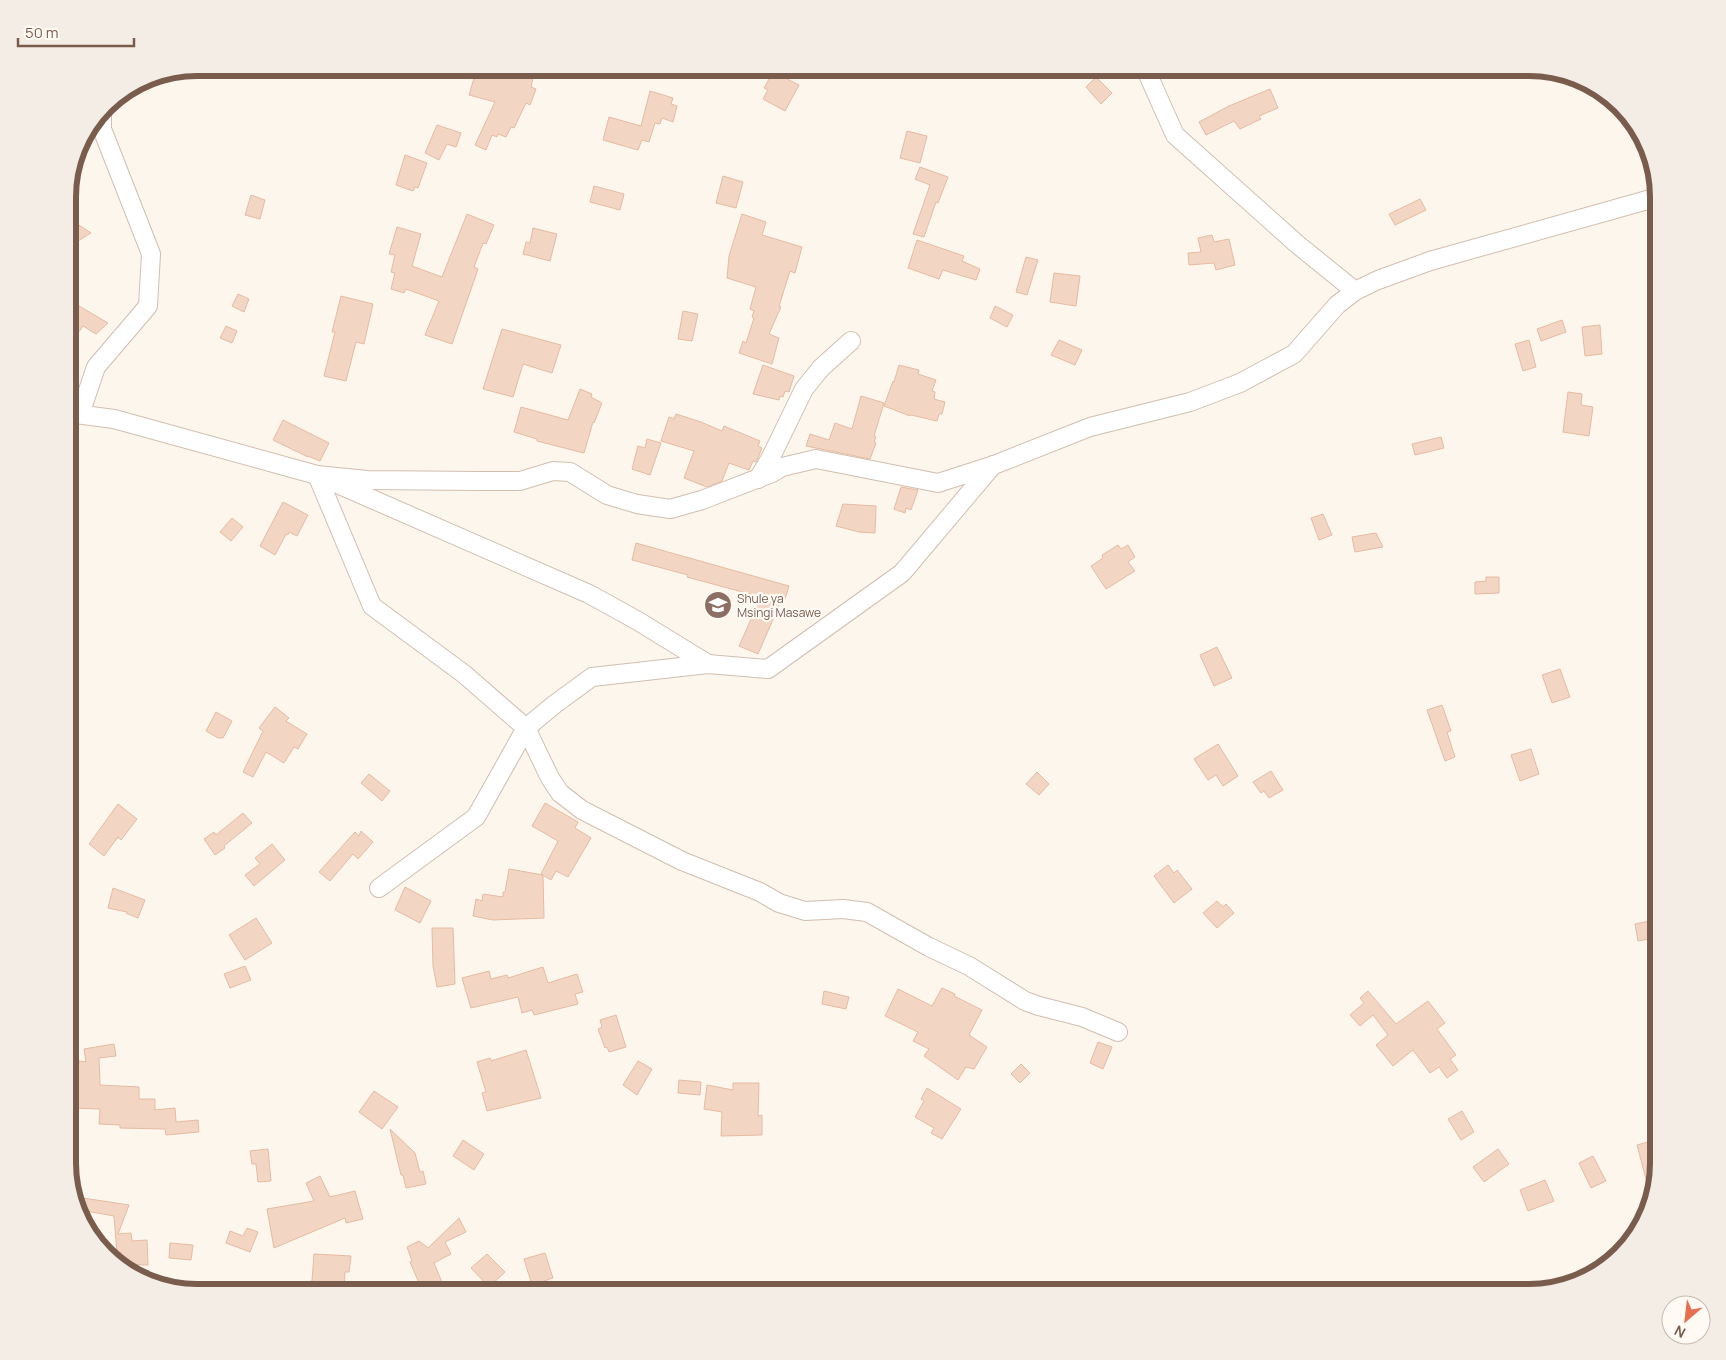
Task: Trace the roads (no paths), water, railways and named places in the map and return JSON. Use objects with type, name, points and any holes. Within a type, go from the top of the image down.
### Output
[{"type":"street","points":[[1149,76],[1175,135],[1297,244],[1355,290]]},
{"type":"street","points":[[77,407],[96,367],[148,306],[151,254],[102,129],[102,122]]},
{"type":"street","points":[[318,475],[367,480],[520,481],[553,471],[570,472],[608,495],[637,504],[670,509],[696,502],[758,479],[782,467],[816,459],[938,483],[994,465],[1090,427],[1190,402],[1240,383],[1294,354],[1337,305],[1355,290],[1378,280],[1430,261],[1650,199]]},
{"type":"street","points":[[758,479],[804,389],[821,368],[851,340]]},
{"type":"street","points":[[77,413],[114,419],[318,475],[589,594],[638,621],[708,664]]},
{"type":"street","points":[[379,888],[476,817],[526,728],[592,677],[708,664],[768,669],[902,573],[994,465]]},
{"type":"street","points":[[318,475],[372,606],[464,674],[526,728],[550,778],[560,793],[582,810],[682,861],[760,892],[779,903],[805,911],[843,909],[867,912],[969,966],[1025,1000],[1082,1017],[1118,1032]]},
{"type":"place","name":"Shule ya Msingi Masawe","points":[[718,605]]}]
